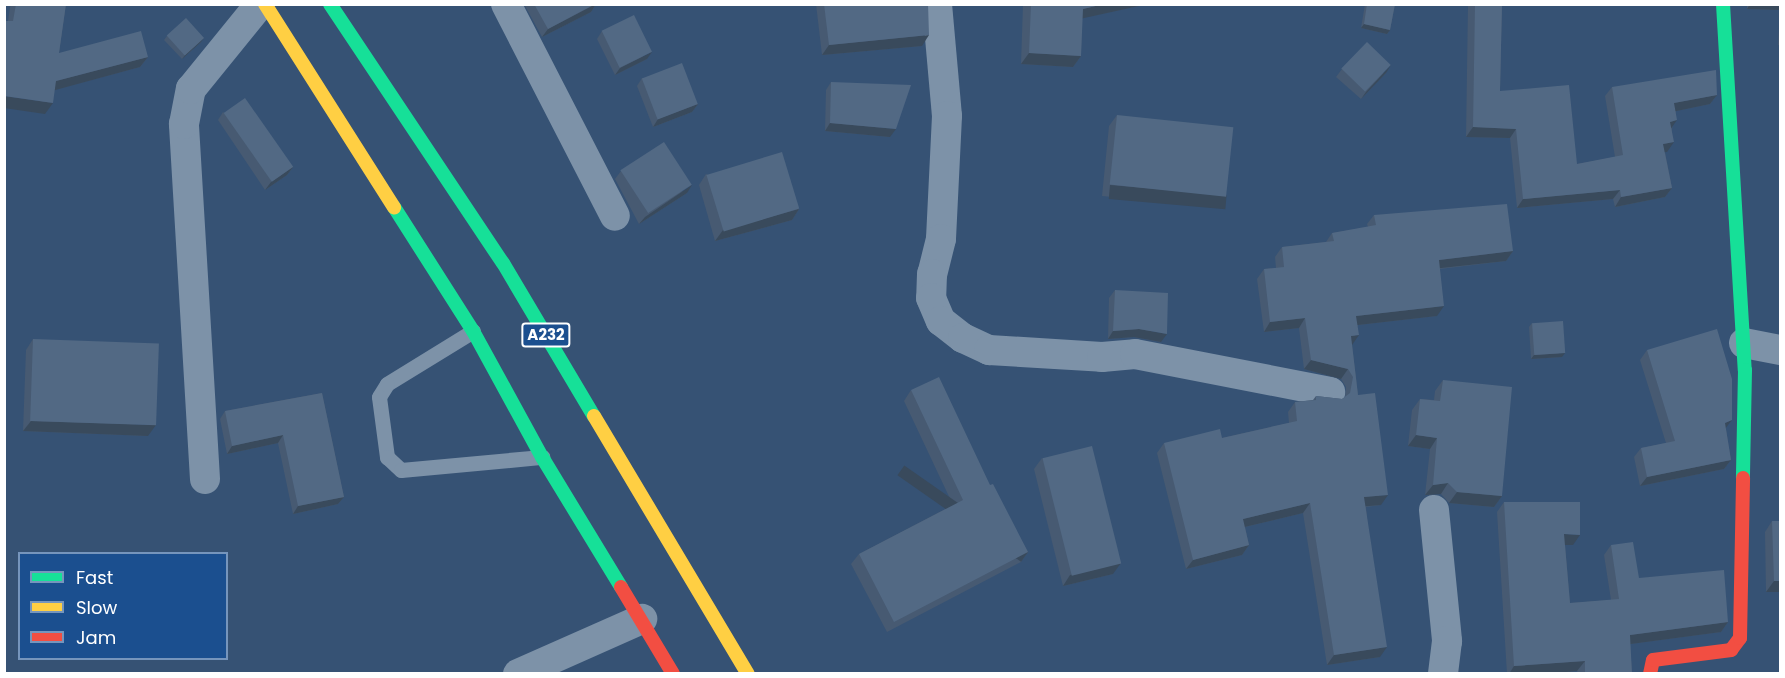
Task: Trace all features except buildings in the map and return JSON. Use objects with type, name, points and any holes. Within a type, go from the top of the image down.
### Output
[{"type":"main road","points":[[265,4],[473,331],[542,457],[642,619],[673,674]]},
{"type":"main road","name":"A232","points":[[330,4],[503,263],[748,674]]},
{"type":"main road","points":[[1650,674],[1653,660],[1731,650],[1740,638],[1744,343],[1723,4]]},
{"type":"street","points":[[205,479],[184,124],[191,89],[260,4]]},
{"type":"street","points":[[506,4],[615,216]]},
{"type":"street","points":[[937,4],[946,116],[941,239],[932,274],[931,298],[941,321],[963,338],[989,350],[1102,357],[1135,354],[1330,392]]},
{"type":"street","points":[[1744,343],[1780,350]]},
{"type":"street","points":[[1434,510],[1448,641],[1443,674]]},
{"type":"street","points":[[518,674],[642,619]]},
{"type":"lane","points":[[473,331],[387,384],[380,397],[387,456],[401,470],[542,457]]},
{"type":"traffic: fast","points":[[330,4],[503,263],[594,416]]},
{"type":"traffic: fast","points":[[1723,4],[1745,370],[1743,478]]},
{"type":"traffic: fast","points":[[394,207],[473,331],[542,457],[621,587]]},
{"type":"traffic: slow","points":[[265,4],[394,207]]},
{"type":"traffic: slow","points":[[594,416],[748,674]]},
{"type":"traffic: jam","points":[[1650,674],[1653,660],[1731,650],[1740,638],[1743,478]]},
{"type":"traffic: jam","points":[[621,587],[673,674]]}]
